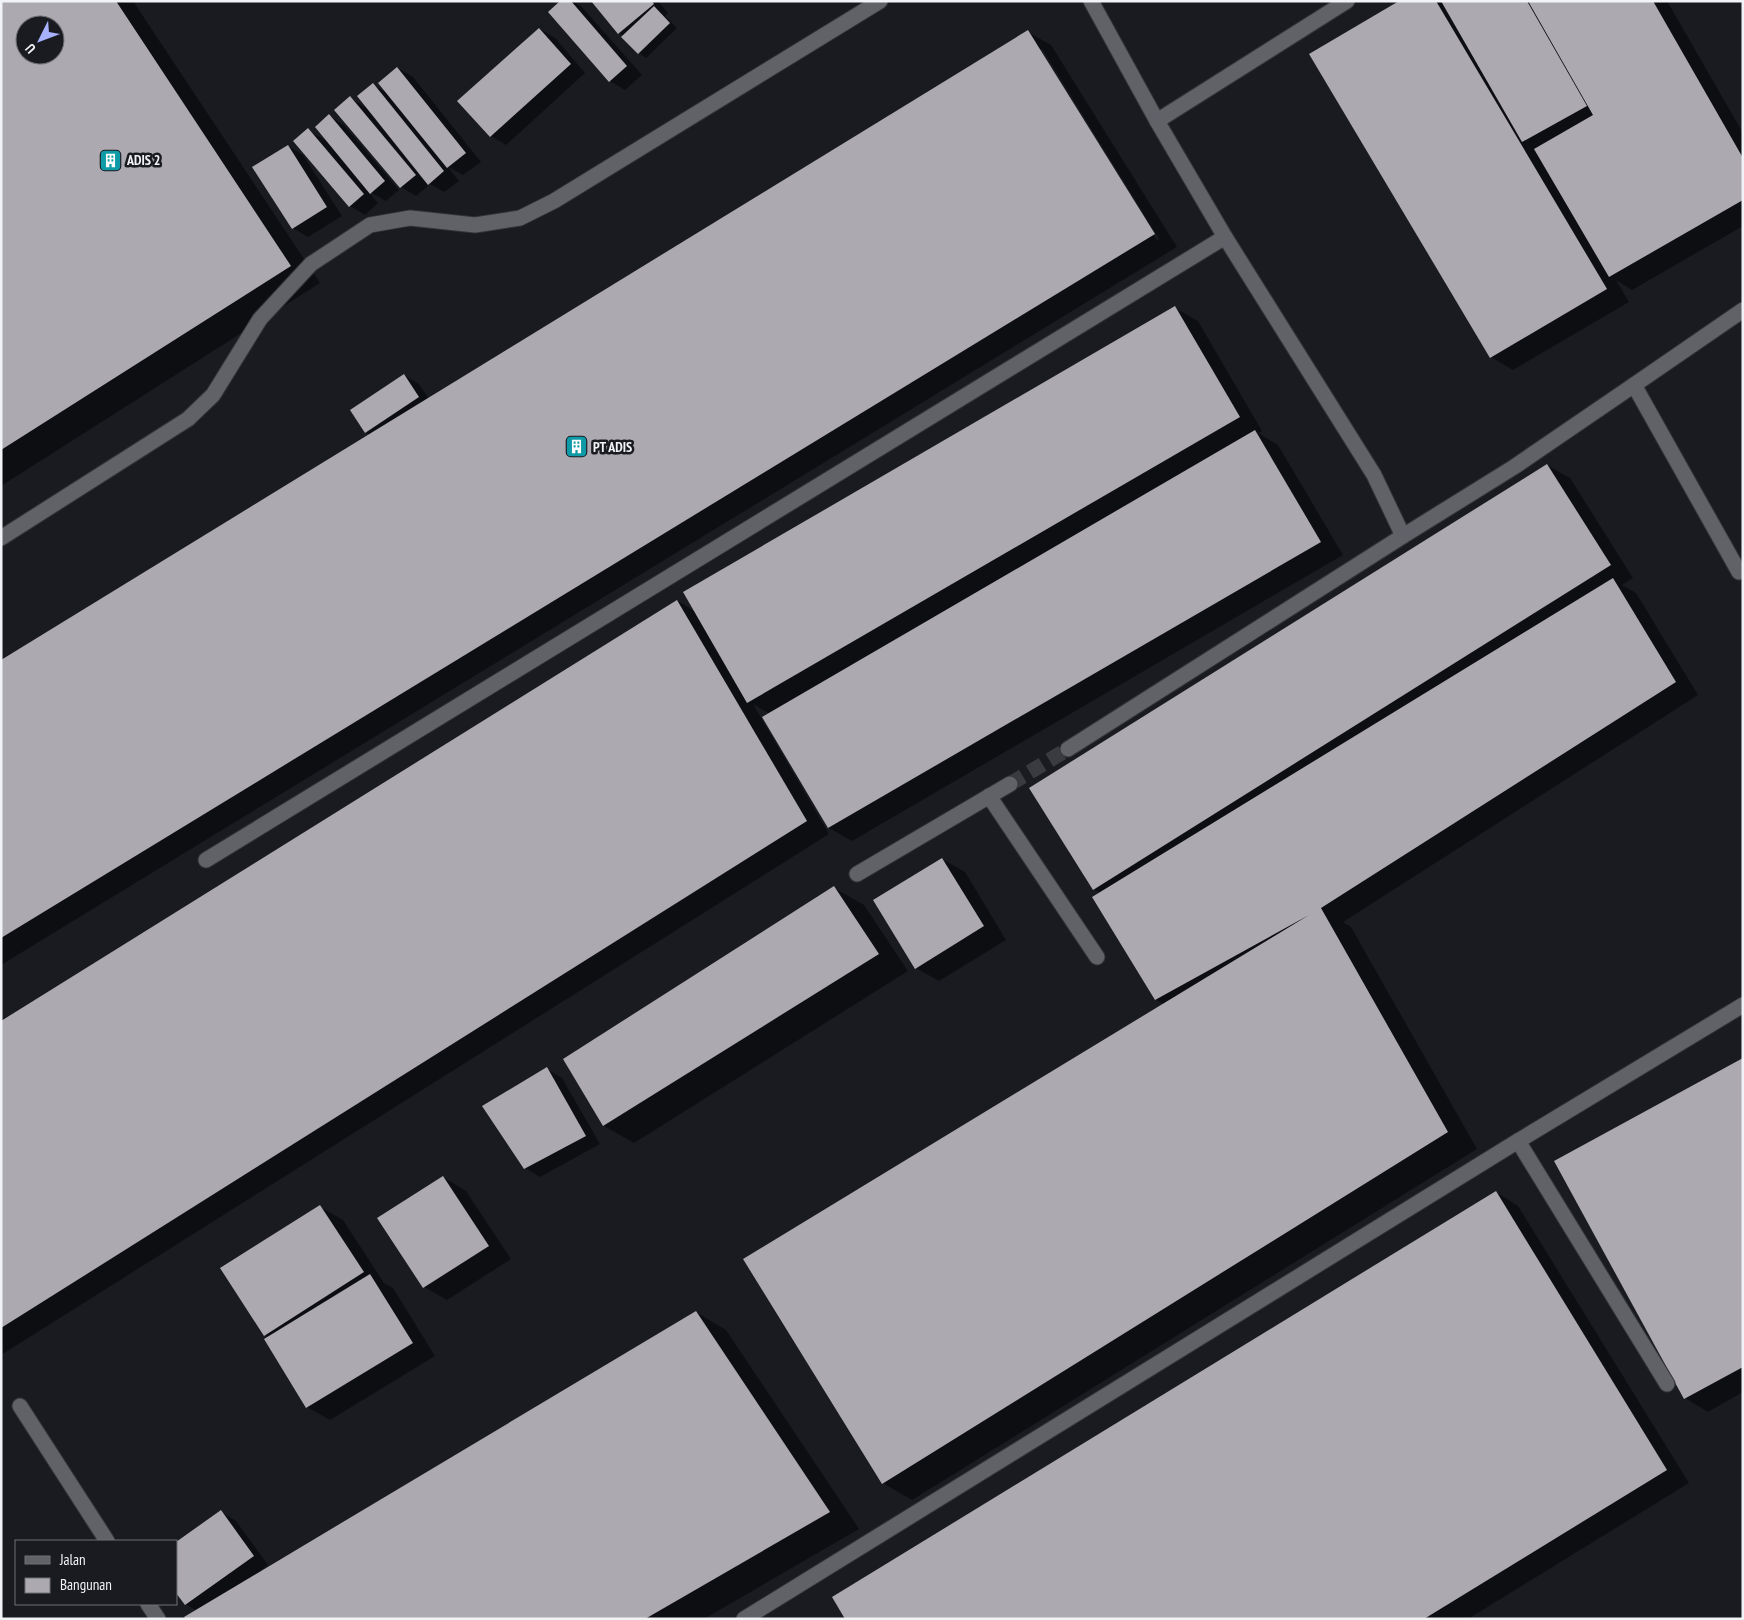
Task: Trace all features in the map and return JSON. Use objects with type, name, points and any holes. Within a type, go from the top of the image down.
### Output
[{"type":"lane","points":[[1,538],[188,418],[213,396],[260,319],[311,264],[370,225],[410,218],[475,225],[520,218],[554,201],[880,1]]},
{"type":"lane","points":[[1091,1],[1157,121],[1225,237],[1374,475],[1403,536]]},
{"type":"lane","points":[[1157,121],[1347,1]]},
{"type":"lane","points":[[206,860],[1225,237]]},
{"type":"lane","points":[[1068,749],[1514,467],[1743,310]]},
{"type":"lane","points":[[1634,385],[1739,572]]},
{"type":"lane","points":[[857,874],[1010,784]]},
{"type":"lane","points":[[989,796],[1097,957]]},
{"type":"lane","points":[[744,1619],[1518,1141],[1743,1005]]},
{"type":"lane","points":[[1518,1141],[1666,1384]]},
{"type":"lane","points":[[20,1406],[106,1540]]},
{"type":"lane","points":[[149,1605],[158,1619]]},
{"type":"building","name":"ADIS 2","points":[[1,1],[116,1],[291,266],[1,450]]},
{"type":"building","points":[[560,1],[571,1],[627,66],[609,82],[548,12]]},
{"type":"building","points":[[591,1],[652,1],[654,4],[618,34]]},
{"type":"building","points":[[1399,1],[1436,1],[1607,289],[1490,358],[1309,54]]},
{"type":"building","points":[[1441,1],[1527,1],[1587,106],[1522,142]]},
{"type":"building","points":[[1528,1],[1653,1],[1743,158],[1743,200],[1609,277],[1534,149],[1593,115]]},
{"type":"building","points":[[654,6],[670,23],[638,54],[621,37]]},
{"type":"building","points":[[539,28],[571,64],[490,137],[457,101]]},
{"type":"building","name":"PT ADIS","points":[[1028,30],[1155,234],[1,938],[1,660]]},
{"type":"building","points":[[397,67],[466,153],[447,168],[378,83]]},
{"type":"building","points":[[373,83],[444,171],[428,185],[357,96]]},
{"type":"building","points":[[350,96],[416,175],[400,188],[334,110]]},
{"type":"building","points":[[329,114],[385,181],[370,194],[315,127]]},
{"type":"building","points":[[308,128],[364,194],[349,207],[293,141]]},
{"type":"building","points":[[288,145],[327,207],[292,229],[252,167]]},
{"type":"building","points":[[1175,306],[1240,417],[747,703],[683,592]]},
{"type":"building","points":[[404,374],[419,397],[365,433],[350,410]]},
{"type":"building","points":[[1255,430],[1321,542],[828,828],[762,717]]},
{"type":"building","points":[[1547,464],[1611,565],[1093,890],[1029,788]]},
{"type":"building","points":[[1613,578],[1676,682],[1321,908],[1448,1132],[882,1484],[743,1259],[1309,915],[1155,1000],[1092,897]]},
{"type":"building","points":[[677,600],[807,821],[1,1328],[1,1021]]},
{"type":"building","points":[[942,858],[984,926],[915,969],[873,900]]},
{"type":"building","points":[[834,886],[879,954],[603,1126],[563,1059]]},
{"type":"building","points":[[1743,1058],[1743,1367],[1684,1399],[1554,1161]]},
{"type":"building","points":[[547,1067],[586,1136],[524,1169],[482,1106]]},
{"type":"building","points":[[443,1176],[489,1246],[423,1288],[377,1218]]},
{"type":"building","points":[[1496,1191],[1667,1470],[1424,1619],[845,1619],[832,1597]]},
{"type":"building","points":[[320,1205],[364,1272],[264,1336],[220,1268]]},
{"type":"building","points":[[370,1274],[413,1343],[306,1408],[264,1339]]},
{"type":"building","points":[[696,1311],[830,1512],[645,1619],[186,1619],[184,1617]]},
{"type":"building","points":[[221,1510],[254,1556],[185,1605],[178,1596],[178,1541]]},
{"type":"tunnel","points":[[1010,784],[1068,749]]},
{"type":"place","name":"ADIS 2","points":[[111,160]]},
{"type":"place","name":"PT ADIS","points":[[577,447]]}]
